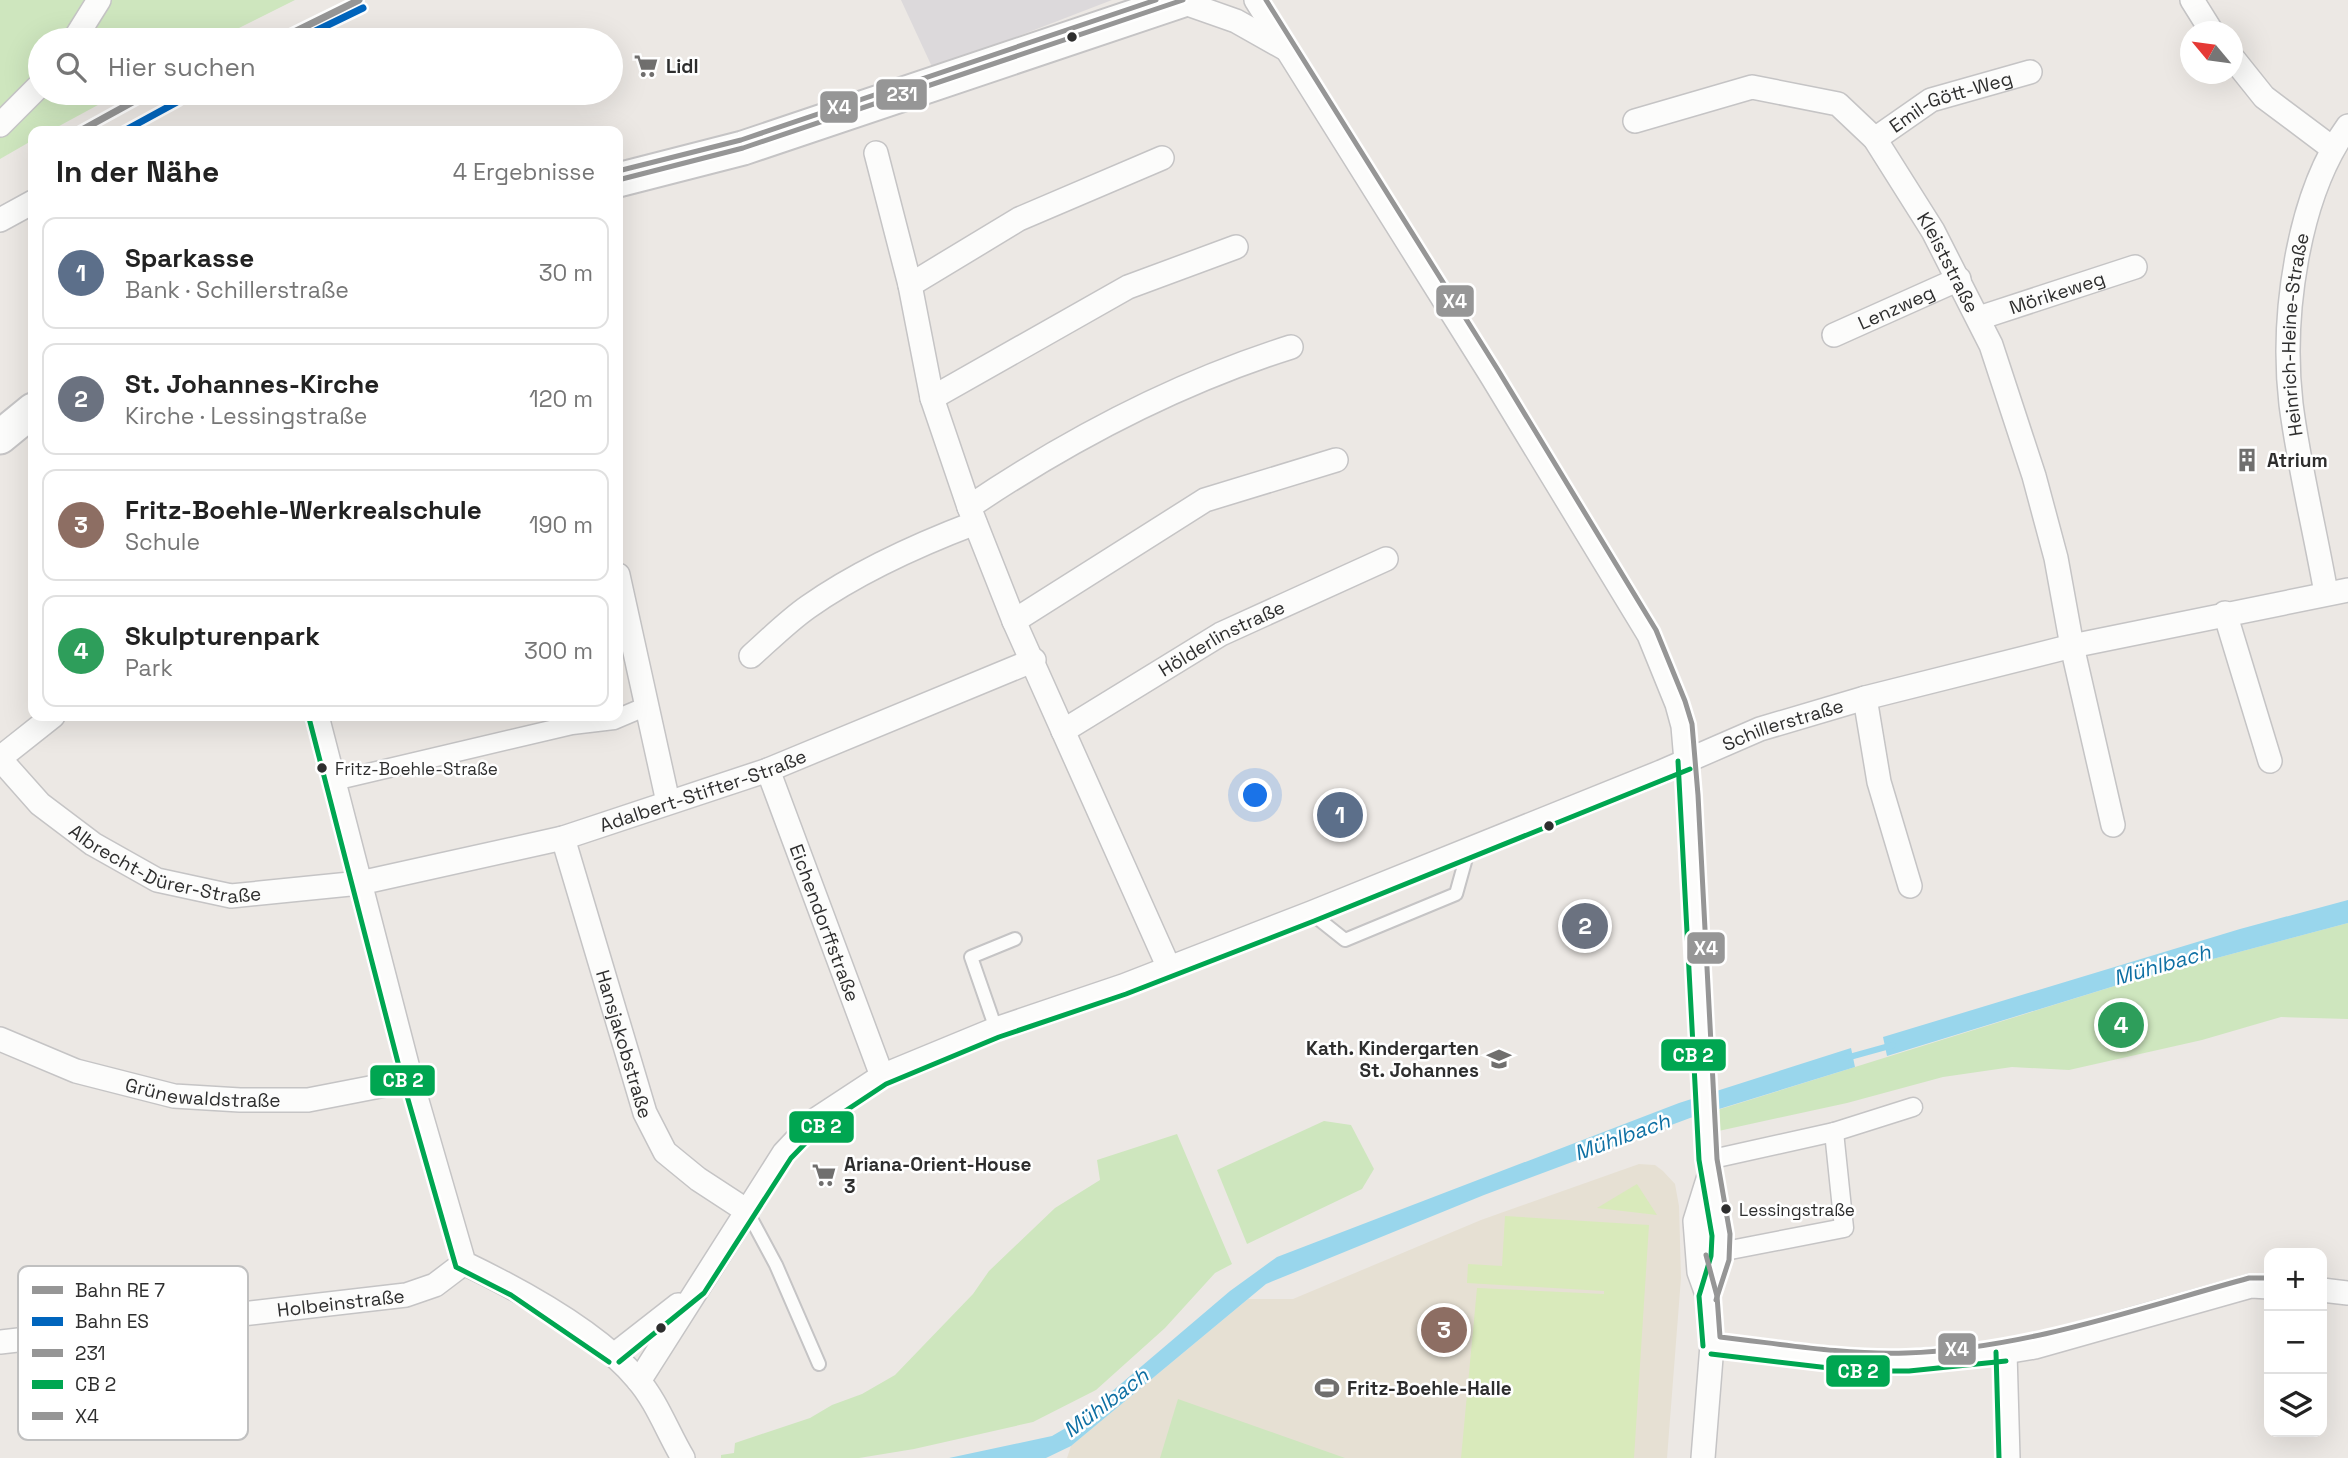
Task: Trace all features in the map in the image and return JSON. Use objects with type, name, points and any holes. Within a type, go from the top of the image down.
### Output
[{"type":"main road","points":[[623,179],[743,148],[1181,1]]},
{"type":"main road","points":[[0,438],[28,414]]},
{"type":"street","points":[[82,28],[99,0]]},
{"type":"street","points":[[1256,0],[1484,364],[1656,647],[1677,704],[1686,761],[1709,1166],[1720,1216],[1720,1252],[1708,1297]]},
{"type":"street","points":[[2192,0],[2205,21]]},
{"type":"street","points":[[1181,1],[1236,21],[1286,50]]},
{"type":"street","points":[[2243,71],[2264,97],[2332,148]]},
{"type":"street","name":"Emil-Gött-Weg","points":[[1875,139],[1931,100],[2031,72]]},
{"type":"street","name":"Kleiststraße","points":[[1635,121],[1752,87],[1806,95],[1838,104],[1875,139],[1959,279],[1979,318],[2034,476],[2056,558],[2072,646],[2113,825]]},
{"type":"street","points":[[0,125],[28,97]]},
{"type":"street","name":"Heinrich-Heine-Straße","points":[[2337,592],[2291,402],[2289,323],[2301,243],[2332,148],[2348,126]]},
{"type":"street","points":[[876,153],[910,285],[932,398],[972,514],[1014,621],[1034,660],[1169,968]]},
{"type":"street","points":[[910,285],[1019,219],[1161,158]]},
{"type":"street","points":[[0,220],[28,205]]},
{"type":"street","points":[[932,398],[1128,287],[1236,247]]},
{"type":"street","name":"Mörikeweg","points":[[1979,318],[2135,267]]},
{"type":"street","name":"Lenzweg","points":[[1834,335],[1959,279]]},
{"type":"street","points":[[751,656],[807,607],[972,514],[1031,466],[1121,415],[1230,366],[1291,347]]},
{"type":"street","points":[[1014,621],[1205,500],[1336,460]]},
{"type":"street","name":"Hölderlinstraße","points":[[1063,731],[1221,634],[1386,559]]},
{"type":"street","name":"Schillerstraße","points":[[639,1381],[784,1153],[815,1120],[882,1076],[996,1029],[1169,968],[1311,913],[1760,729],[1865,698],[2072,646],[2337,592]]},
{"type":"street","points":[[623,613],[668,802]]},
{"type":"street","points":[[2225,613],[2270,761]]},
{"type":"street","name":"Adalbert-Stifter-Straße","points":[[360,883],[564,838],[768,770],[1034,660]]},
{"type":"street","points":[[1865,698],[1880,782],[1910,886]]},
{"type":"street","points":[[623,716],[647,706]]},
{"type":"street","points":[[0,758],[47,721]]},
{"type":"street","points":[[318,721],[411,1080],[464,1263],[515,1287],[614,1355],[639,1381],[682,1458]]},
{"type":"street","points":[[334,781],[537,733],[608,721]]},
{"type":"street","name":"Albrecht-Dürer-Straße","points":[[0,758],[40,804],[93,844],[157,880],[231,896],[360,883]]},
{"type":"street","name":"Eichendorffstraße","points":[[768,770],[882,1076]]},
{"type":"street","name":"Hansjakobstraße","points":[[564,838],[645,1113],[665,1152],[698,1179],[747,1211]]},
{"type":"street","name":"Grünewaldstraße","points":[[0,1039],[76,1071],[174,1096],[308,1100],[411,1080]]},
{"type":"street","points":[[1709,1166],[1913,1107]]},
{"type":"street","points":[[1720,1252],[1844,1228],[1834,1132]]},
{"type":"street","points":[[1703,1458],[1712,1345],[1708,1297],[1699,1272],[1695,1230],[1709,1166]]},
{"type":"street","name":"Holbeinstraße","points":[[248,1313],[405,1295],[435,1285],[464,1263]]},
{"type":"street","points":[[1712,1345],[1855,1362],[1908,1362],[2005,1352],[2035,1347],[2251,1286],[2264,1287]]},
{"type":"street","name":"Schillerstraße","points":[[614,1355],[696,1288]]},
{"type":"street","points":[[2327,1291],[2348,1293]]},
{"type":"street","name":"Holbeinstraße","points":[[0,1342],[18,1340]]},
{"type":"street","points":[[2005,1352],[2008,1458]]},
{"type":"lane","points":[[1311,913],[1345,940],[1456,894],[1468,850]]},
{"type":"lane","points":[[996,1029],[971,957],[1015,939]]},
{"type":"lane","points":[[747,1211],[776,1265],[819,1364]]},
{"type":"shaded area","points":[[901,0],[1112,0],[933,69]]},
{"type":"shaded area","points":[[1639,1164],[1655,1165],[1663,1171],[1675,1184],[1679,1206],[1681,1278],[1667,1458],[1067,1458],[1071,1446],[1248,1299],[1293,1299],[1481,1220]]},
{"type":"green space","points":[[0,0],[295,0],[239,28],[28,28],[28,105],[98,105],[59,126],[28,126],[28,143],[0,159]]},
{"type":"green space","points":[[2348,923],[2348,1019],[2281,1017],[2202,1040],[2069,1070],[2012,1067],[1943,1077],[1847,1103],[1714,1132],[1711,1112],[2134,980]]},
{"type":"green space","points":[[1324,1121],[1351,1125],[1374,1169],[1362,1189],[1247,1244],[1217,1170]]},
{"type":"green space","points":[[1177,1134],[1232,1264],[1215,1273],[1165,1328],[1096,1390],[1033,1422],[914,1449],[859,1458],[721,1458],[721,1455],[734,1453],[735,1443],[810,1418],[895,1375],[973,1294],[989,1271],[1055,1208],[1100,1180],[1097,1160]]},
{"type":"green space","points":[[1637,1184],[1657,1215],[1597,1208]]},
{"type":"green space","points":[[1505,1216],[1649,1225],[1634,1458],[1461,1458],[1477,1288],[1604,1294],[1604,1291],[1467,1283],[1468,1264],[1502,1266]]},
{"type":"green space","points":[[1178,1399],[1345,1458],[1160,1458]]},
{"type":"water","points":[[2348,900],[2348,923],[2134,980],[1887,1056],[1883,1037],[2240,929]]},
{"type":"water","points":[[1851,1048],[1855,1067],[1690,1118],[1484,1195],[1266,1284],[1071,1446],[1046,1458],[949,1458],[1052,1436],[1076,1422],[1230,1291],[1277,1257],[1679,1103]]},
{"type":"waterway","name":"Mühlbach","points":[[1846,1058],[1893,1045]]},
{"type":"transit line","points":[[302,28],[359,0]]},
{"type":"transit line","name":"X4","points":[[623,170],[741,140],[1156,0]]},
{"type":"transit line","name":"231","points":[[623,179],[743,148],[1183,0]]},
{"type":"transit line","name":"X4","points":[[1266,0],[1498,370],[1656,630],[1685,701],[1692,724],[1698,795],[1717,1159],[1730,1234],[1729,1260],[1716,1300]]},
{"type":"transit line","points":[[89,126],[127,105]]},
{"type":"transit line","points":[[310,721],[403,1082],[456,1267],[511,1295],[609,1362]]},
{"type":"transit line","points":[[1678,761],[1699,1160],[1712,1236],[1711,1256],[1699,1296],[1703,1346]]},
{"type":"transit line","points":[[619,1362],[704,1293],[791,1158],[821,1127],[886,1084],[999,1037],[1126,994],[1314,921],[1690,769]]},
{"type":"transit line","name":"X4","points":[[1706,1255],[1717,1296],[1720,1337],[1860,1352],[1950,1350],[2037,1336],[2249,1278],[2264,1278]]},
{"type":"transit line","points":[[1996,1352],[1999,1458]]},
{"type":"transit line","points":[[1711,1354],[1855,1371],[1909,1371],[2006,1361]]},
{"type":"rail line","name":"ES","points":[[322,28],[363,8]]},
{"type":"rail line","name":"ES","points":[[133,126],[172,105]]},
{"type":"place","name":"Lidl","points":[[646,66]]},
{"type":"place","name":"Atrium","points":[[2247,460]]},
{"type":"place","name":"Fritz-Boehle-Straße","points":[[322,768]]},
{"type":"place","name":"Sparkasse","points":[[1340,815]]},
{"type":"place","name":"St. Johannes-Kirche","points":[[1585,926]]},
{"type":"place","name":"Skulpturenpark","points":[[2121,1025]]},
{"type":"place","name":"Kath. Kindergarten St. Johannes","points":[[1499,1059]]},
{"type":"place","name":"Ariana-Orient-House 3","points":[[824,1175]]},
{"type":"place","name":"Lessingstraße","points":[[1726,1209]]},
{"type":"place","name":"Fritz-Boehle-Werkrealschule","points":[[1444,1330]]},
{"type":"place","name":"Fritz-Boehle-Halle","points":[[1327,1388]]}]
